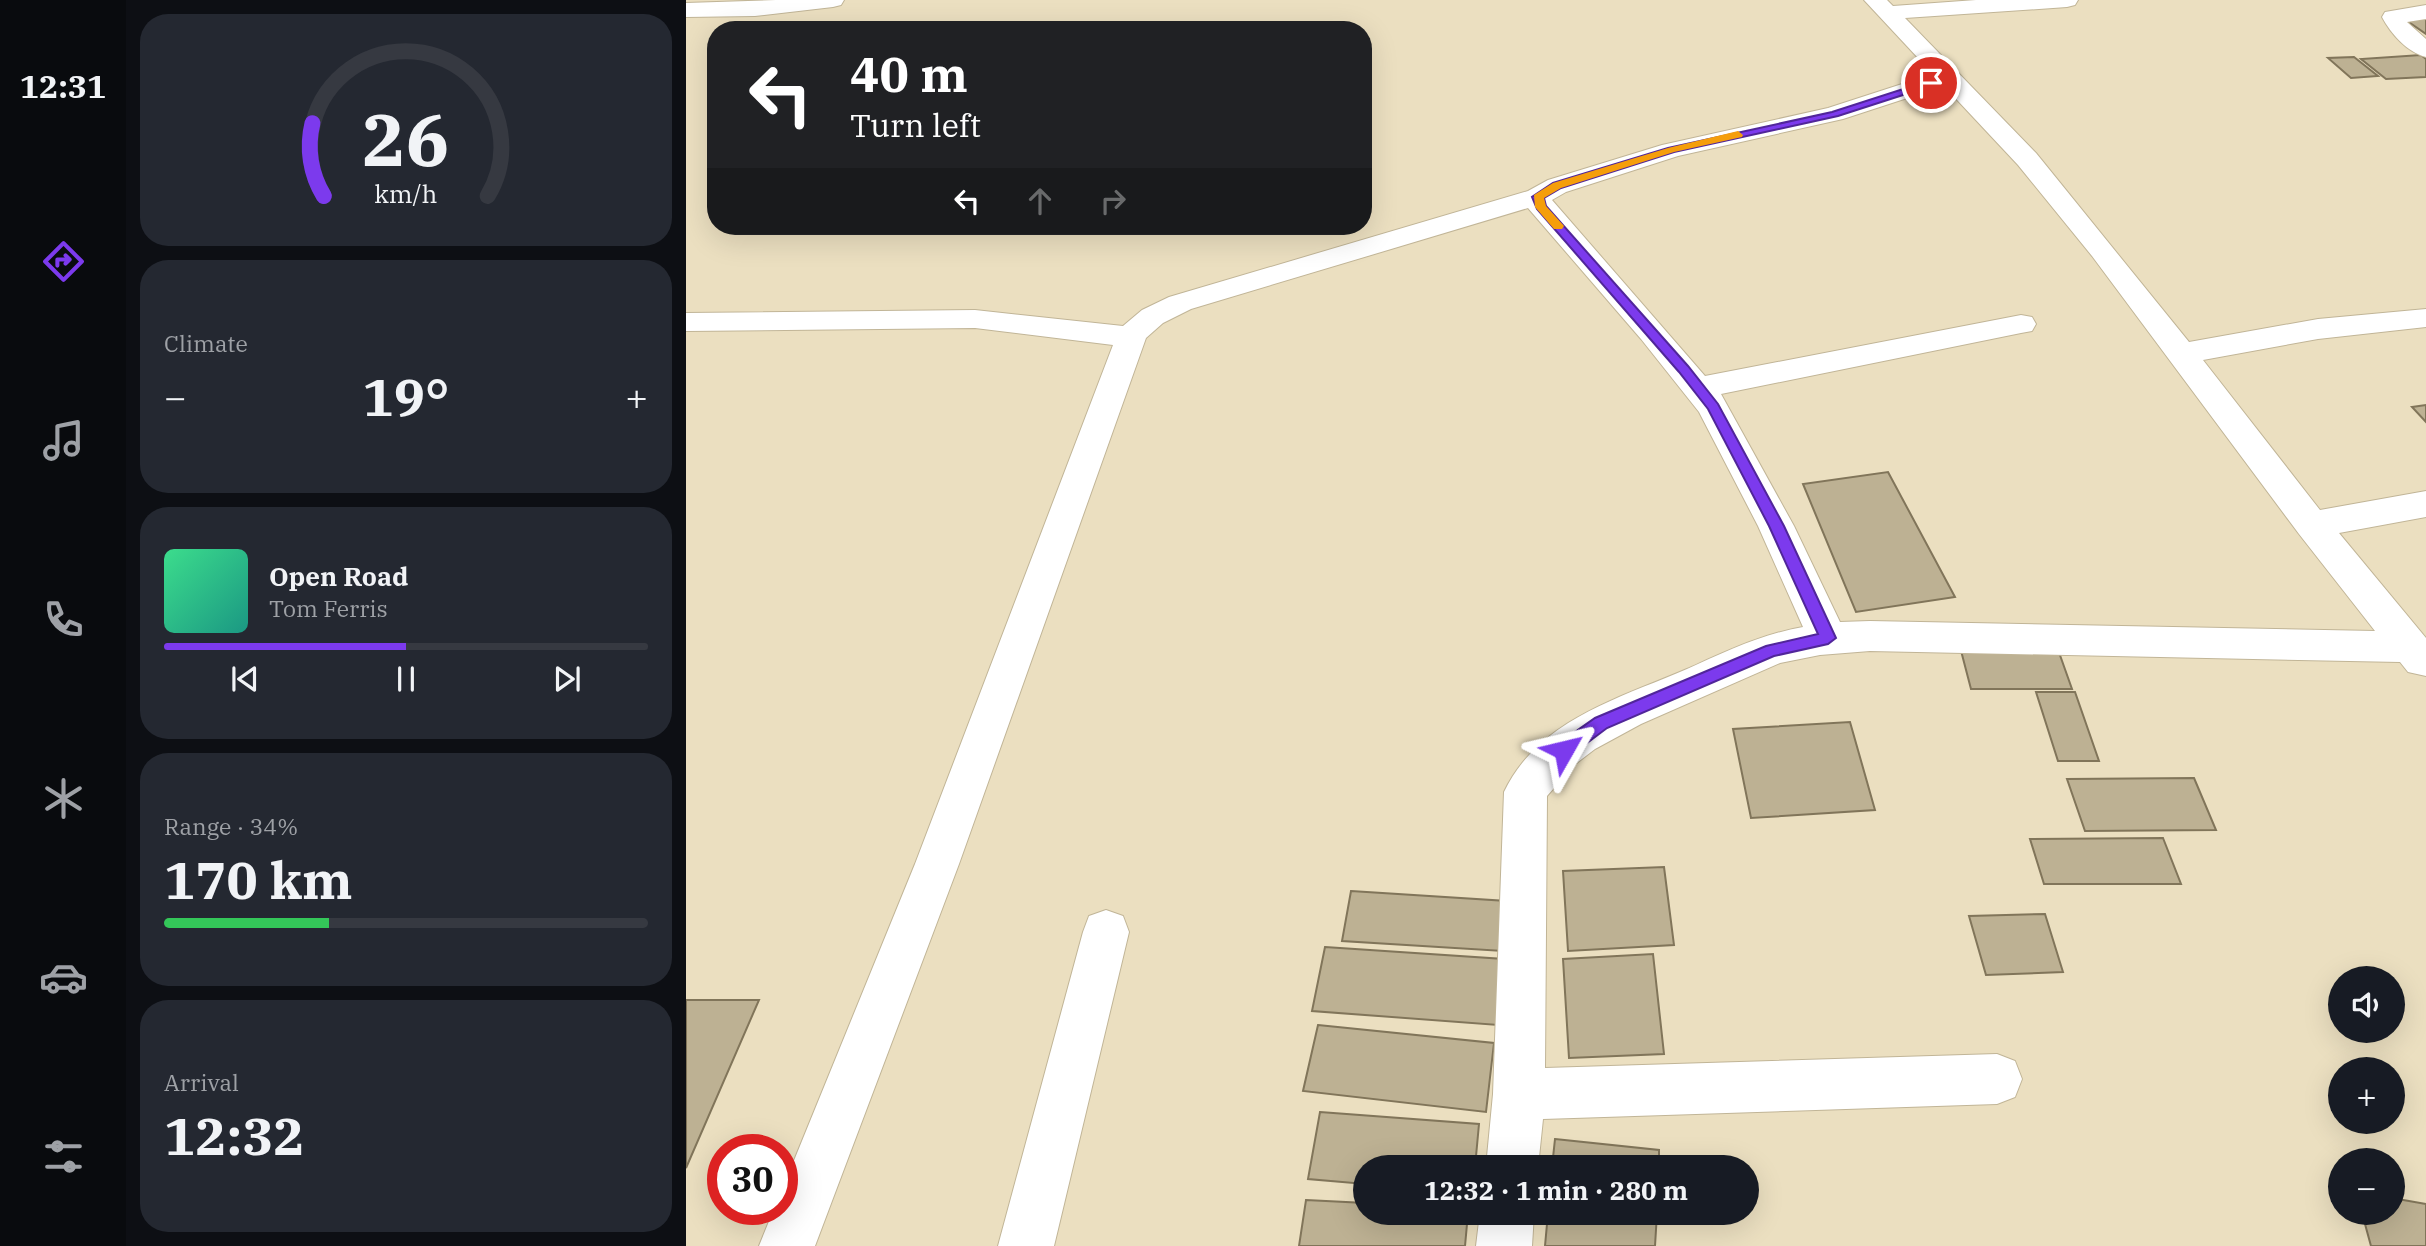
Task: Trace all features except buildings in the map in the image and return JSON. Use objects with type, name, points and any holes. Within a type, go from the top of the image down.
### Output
[{"type":"street","points":[[686,10],[755,9],[833,0]]},
{"type":"street","points":[[1881,6],[2067,0]]},
{"type":"street","points":[[1881,6],[2036,169],[2102,250],[2312,525],[2418,656]]},
{"type":"street","points":[[2426,12],[2393,17],[2399,28],[2426,50]]},
{"type":"street","points":[[787,1246],[937,864],[1131,337],[1147,319],[1180,303],[1538,197],[1557,186],[1659,153],[1834,114],[1950,76]]},
{"type":"street","points":[[1538,197],[1541,207],[1700,388],[1713,407],[1758,489],[1828,638]]},
{"type":"street","points":[[2180,354],[2318,329],[2426,318]]},
{"type":"street","points":[[686,322],[975,319],[1131,337]]},
{"type":"street","points":[[1700,388],[2021,324]]},
{"type":"street","points":[[2312,525],[2426,504]]},
{"type":"street","points":[[1513,1155],[1519,1094],[1526,792],[1535,776],[1577,739],[1601,723],[1771,650],[1828,638],[1870,636],[2418,656]]},
{"type":"street","points":[[1026,1246],[1106,932]]},
{"type":"street","points":[[1519,1094],[1997,1079]]},
{"type":"street","points":[[1504,1246],[1506,1225]]},
{"type":"slow traffic","points":[[1558,226],[1541,207],[1538,197],[1543,193],[1557,186],[1671,150],[1738,135]]},
{"type":"route","points":[[1564,750],[1601,723],[1771,650],[1828,638],[1776,526],[1713,407],[1684,369],[1541,207],[1538,197],[1557,186],[1671,150],[1811,120],[1931,83]]}]
